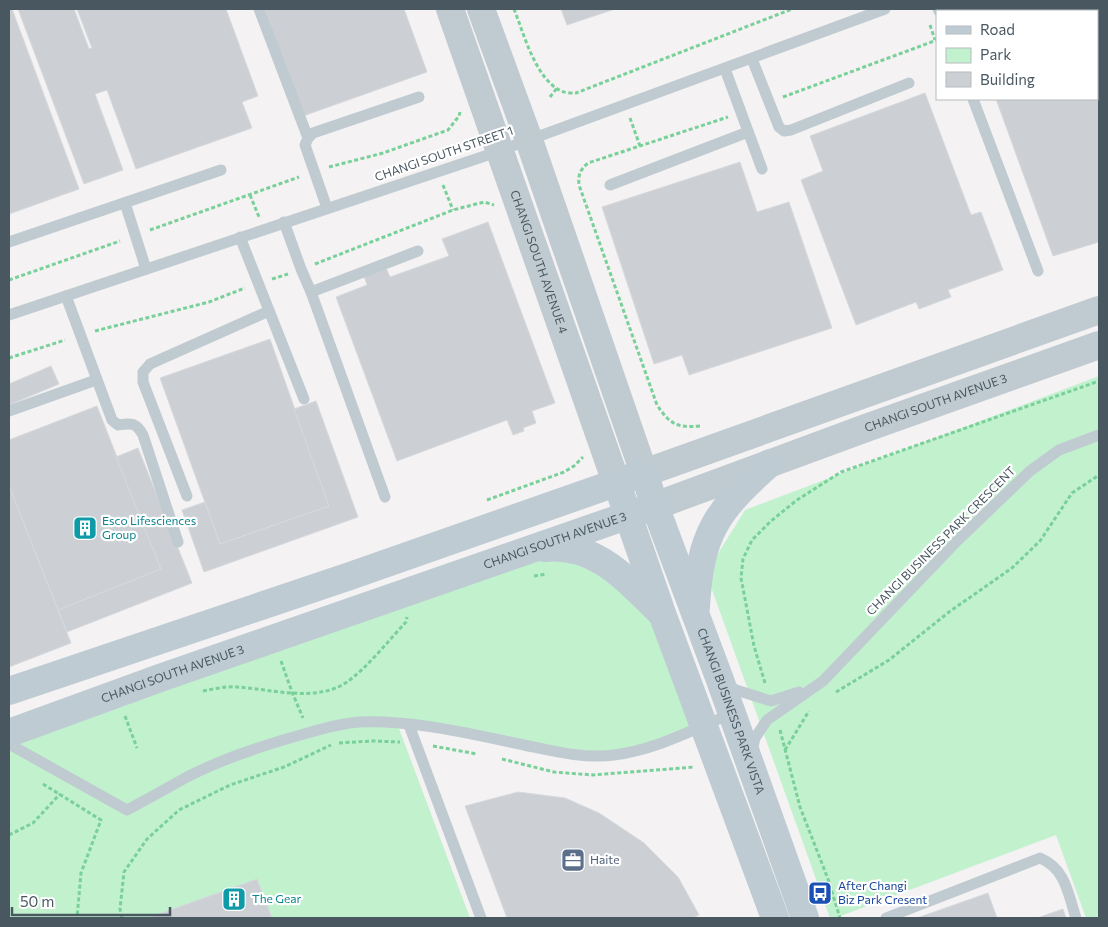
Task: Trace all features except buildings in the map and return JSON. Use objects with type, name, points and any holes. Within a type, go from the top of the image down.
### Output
[{"type":"main road","points":[[696,616],[697,582],[707,538],[722,511],[741,488],[770,463]]},
{"type":"main road","points":[[9,691],[350,576],[644,473],[655,506]]},
{"type":"main road","name":"CHANGI SOUTH AVENUE 4","points":[[616,482],[628,514]]},
{"type":"main road","name":"CHANGI SOUTH AVENUE 3","points":[[9,732],[655,506]]},
{"type":"main road","name":"CHANGI BUSINESS PARK VISTA","points":[[655,506],[720,680],[805,918]]},
{"type":"main road","points":[[628,514],[663,616],[698,729],[775,918]]},
{"type":"main road","points":[[526,550],[561,546],[590,554],[608,564],[627,580],[663,616]]},
{"type":"street","name":"CHANGI SOUTH AVENUE 4","points":[[450,9],[616,482]]},
{"type":"street","points":[[481,9],[529,140],[644,473],[1099,310]]},
{"type":"street","name":"CHANGI SOUTH AVENUE 3","points":[[655,506],[1099,345]]},
{"type":"lane","points":[[259,9],[308,138]]},
{"type":"lane","name":"CHANGI SOUTH STREET 1","points":[[9,315],[529,140],[885,9]]},
{"type":"lane","points":[[752,59],[779,127],[784,131],[791,130],[909,83]]},
{"type":"lane","points":[[725,69],[762,169]]},
{"type":"lane","points":[[327,208],[305,145],[308,138],[313,133],[419,97]]},
{"type":"lane","points":[[972,100],[1038,271]]},
{"type":"lane","points":[[610,185],[748,132]]},
{"type":"lane","points":[[9,242],[221,170]]},
{"type":"lane","points":[[125,203],[146,269]]},
{"type":"lane","points":[[284,222],[384,497]]},
{"type":"lane","points":[[240,237],[304,399]]},
{"type":"lane","points":[[311,292],[418,251]]},
{"type":"lane","points":[[66,296],[112,420],[118,424],[131,423],[139,427],[143,434],[178,542]]},
{"type":"lane","points":[[187,496],[143,382],[143,372],[150,364],[270,310]]},
{"type":"lane","points":[[9,411],[96,380]]},
{"type":"lane","name":"CHANGI BUSINESS PARK CRESCENT","points":[[750,763],[755,738],[767,720],[823,681],[957,541],[1030,471],[1059,450],[1099,435]]},
{"type":"lane","points":[[720,680],[736,690],[771,702]]},
{"type":"lane","name":"CHANGI BUSINESS PARK CRESCENT","points":[[771,702],[815,686]]},
{"type":"lane","points":[[9,744],[127,810],[188,777],[225,760],[310,732],[358,722],[409,724],[473,734],[574,755],[614,755],[650,747],[731,714]]},
{"type":"lane","points":[[409,724],[481,918]]},
{"type":"lane","points":[[886,918],[1040,858],[1051,863],[1061,874],[1076,918]]},
{"type":"path","points":[[514,9],[538,67],[547,81],[562,92],[576,93],[792,9]]},
{"type":"path","points":[[769,102],[936,40]]},
{"type":"path","points":[[550,97],[557,88]]},
{"type":"path","points":[[624,105],[640,146]]},
{"type":"path","points":[[707,424],[684,426],[668,421],[657,405],[576,175],[588,163],[741,113]]},
{"type":"path","points":[[9,280],[314,171]]},
{"type":"path","points":[[438,171],[453,210]]},
{"type":"path","points":[[250,195],[264,229]]},
{"type":"path","points":[[9,358],[80,335],[201,304],[301,269],[453,210],[484,202],[500,208]]},
{"type":"path","points":[[771,702],[754,646],[741,578],[743,559],[752,540],[771,521],[796,500],[842,472],[1099,381]]},
{"type":"path","points":[[583,457],[584,448]]},
{"type":"path","points":[[835,693],[889,660],[949,612],[1012,568],[1040,541],[1072,493],[1099,475]]},
{"type":"path","points":[[527,578],[555,573]]},
{"type":"path","points":[[194,693],[203,690],[234,687],[310,694],[329,690],[346,682],[406,622],[408,614],[403,594]]},
{"type":"path","points":[[285,672],[310,732]]},
{"type":"path","points":[[785,750],[808,712],[815,707]]},
{"type":"path","points":[[116,718],[133,713]]},
{"type":"path","points":[[776,714],[800,807],[828,879],[840,918]]},
{"type":"path","points":[[126,719],[136,748]]},
{"type":"path","points":[[698,729],[694,767],[700,774]]},
{"type":"path","points":[[122,918],[120,909],[124,872],[147,839],[179,810],[230,785],[284,767],[334,744],[372,741],[416,743],[480,754]]},
{"type":"path","points":[[499,758],[554,772],[593,775],[694,767]]},
{"type":"path","points":[[9,835],[33,823],[60,794],[101,820],[81,873],[77,918]]},
{"type":"green space","points":[[1099,376],[1099,918],[1086,918],[1056,835],[835,918],[830,918],[706,573],[745,510]]},
{"type":"green space","points":[[561,547],[663,616],[703,725],[614,755],[397,723],[470,918],[9,918],[9,733]]},
{"type":"place","name":"Esco Lifesciences Group","points":[[85,528]]},
{"type":"place","name":"Haite","points":[[573,860]]},
{"type":"place","name":"After Changi Biz Park Cresent","points":[[820,893]]},
{"type":"place","name":"The Gear","points":[[234,899]]}]
